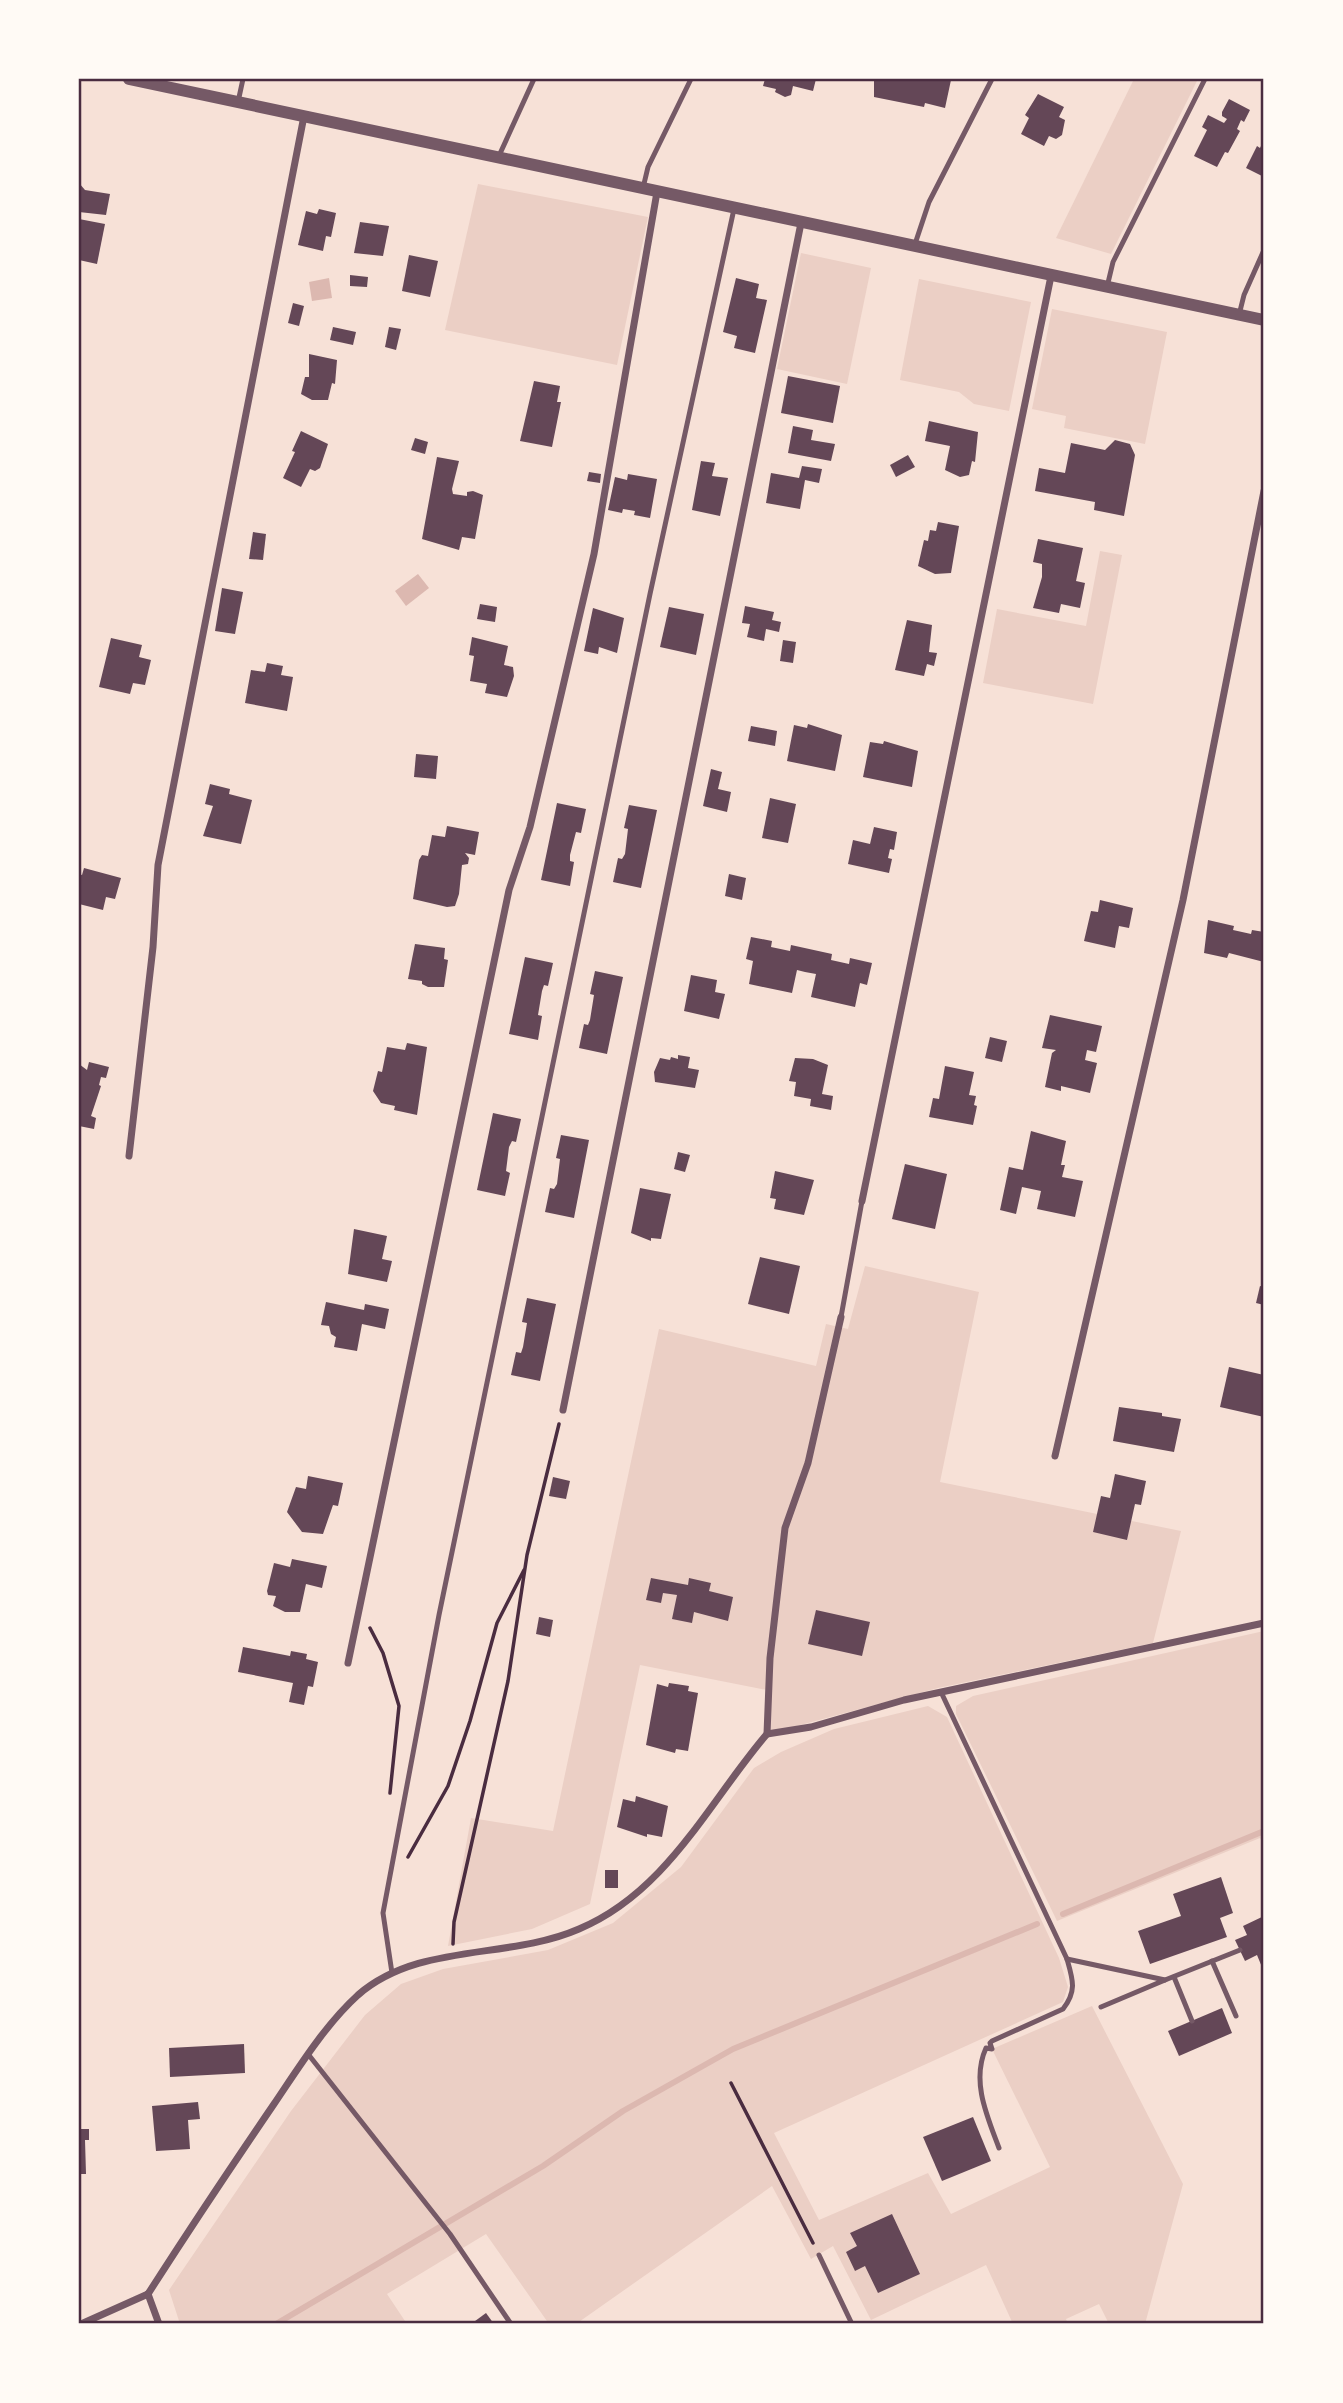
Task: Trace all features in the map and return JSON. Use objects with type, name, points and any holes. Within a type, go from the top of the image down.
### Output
[{"type":"street","points":[[129,79],[1264,320]]},
{"type":"street","points":[[129,1156],[153,947],[158,865],[169,821],[304,116]]},
{"type":"street","points":[[348,1663],[509,890],[530,827],[594,554],[657,192]]},
{"type":"street","points":[[563,1410],[801,223]]},
{"type":"street","points":[[862,1201],[1051,276]]},
{"type":"street","points":[[1055,1456],[1181,909],[1264,491]]},
{"type":"street","points":[[81,2324],[148,2294],[308,2054],[358,1996],[392,1973],[415,1964],[543,1942],[579,1929],[609,1914],[641,1891],[670,1863],[767,1734],[776,1586],[785,1528],[808,1463],[841,1317]]},
{"type":"street","points":[[767,1734],[811,1727],[941,1692],[1264,1623]]},
{"type":"street","points":[[148,2294],[159,2324]]},
{"type":"lane","points":[[238,102],[243,79]]},
{"type":"lane","points":[[498,158],[501,145],[534,79]]},
{"type":"lane","points":[[643,189],[648,167],[691,79]]},
{"type":"lane","points":[[915,247],[924,213],[992,79]]},
{"type":"lane","points":[[1107,287],[1113,262],[1205,79]]},
{"type":"lane","points":[[392,1973],[383,1913],[439,1615],[650,594],[734,209]]},
{"type":"lane","points":[[1238,315],[1264,250]]},
{"type":"lane","points":[[841,1317],[862,1201]]},
{"type":"lane","points":[[941,1692],[1066,1959],[1075,1984],[1063,2009],[992,2041],[992,2049],[986,2048],[980,2060],[982,2101],[999,2148]]},
{"type":"lane","points":[[1101,2007],[1240,1950]]},
{"type":"lane","points":[[1066,1959],[1165,1980]]},
{"type":"lane","points":[[1212,1961],[1236,2016]]},
{"type":"lane","points":[[1174,1977],[1192,2021]]},
{"type":"lane","points":[[308,2054],[438,2218],[511,2324]]},
{"type":"lane","points":[[819,2255],[852,2324]]},
{"type":"path","points":[[453,1956],[454,1922],[508,1681],[526,1566],[563,1410]]},
{"type":"path","points":[[407,1860],[447,1786],[470,1721],[497,1623],[526,1566]]},
{"type":"path","points":[[360,1608],[383,1653],[399,1706],[390,1795]]},
{"type":"path","points":[[731,2083],[819,2255]]},
{"type":"shaded area","points":[[1134,79],[1198,79],[1111,254],[1056,238]]},
{"type":"shaded area","points":[[478,184],[648,217],[617,365],[445,330]]},
{"type":"shaded area","points":[[801,253],[871,268],[847,384],[777,369]]},
{"type":"shaded area","points":[[329,278],[332,298],[312,301],[309,282]]},
{"type":"shaded area","points":[[919,279],[1031,302],[1009,411],[974,404],[959,392],[900,380]]},
{"type":"shaded area","points":[[1052,309],[1167,332],[1145,444],[1064,428],[1066,416],[1032,409]]},
{"type":"shaded area","points":[[1100,551],[1122,555],[1093,704],[983,683],[997,609],[1086,626]]},
{"type":"shaded area","points":[[418,574],[429,588],[406,606],[395,591]]},
{"type":"shaded area","points":[[865,1266],[979,1292],[940,1482],[1181,1531],[1153,1643],[938,1688],[767,1734],[767,1690],[640,1665],[590,1904],[532,1929],[448,1946],[471,1818],[553,1831],[659,1329],[816,1366],[826,1324],[848,1329]]},
{"type":"shaded area","points":[[1264,1631],[1264,1846],[1260,1838],[1057,1921],[956,1714],[956,1706],[973,1696]]},
{"type":"shaded area","points":[[928,1706],[947,1717],[1059,1958],[1068,1987],[1063,2002],[774,2133],[819,2220],[928,2173],[951,2214],[1050,2167],[992,2049],[1092,2006],[1183,2184],[1145,2324],[1109,2324],[1099,2304],[1066,2319],[1068,2324],[1013,2324],[986,2265],[871,2320],[833,2246],[811,2259],[772,2186],[576,2324],[549,2324],[486,2234],[387,2294],[407,2324],[180,2324],[169,2290],[291,2111],[365,2015],[401,1984],[443,1969],[548,1950],[613,1923],[681,1867],[754,1768],[781,1752],[834,1729]]},
{"type":"building","points":[[765,79],[816,79],[813,91],[793,86],[791,95],[785,97],[775,92],[776,89],[763,86]]},
{"type":"building","points":[[874,79],[951,80],[945,108],[925,103],[924,107],[874,97]]},
{"type":"building","points":[[1038,94],[1064,107],[1059,117],[1065,120],[1062,135],[1056,139],[1049,136],[1044,146],[1021,134],[1029,118],[1025,115]]},
{"type":"building","points":[[1229,99],[1250,110],[1244,122],[1241,120],[1237,129],[1240,131],[1217,167],[1194,156],[1207,130],[1202,127],[1208,115],[1224,123],[1227,119],[1222,116],[1222,112]]},
{"type":"building","points":[[1264,140],[1264,177],[1246,168],[1257,146],[1260,148]]},
{"type":"building","points":[[79,183],[85,190],[110,194],[106,215],[79,212]]},
{"type":"building","points":[[319,209],[336,213],[331,237],[326,236],[323,251],[298,245],[306,211],[317,214]]},
{"type":"building","points":[[79,219],[105,224],[97,264],[79,260]]},
{"type":"building","points":[[360,222],[389,226],[383,256],[354,253]]},
{"type":"building","points":[[409,255],[438,261],[430,297],[402,291]]},
{"type":"building","points":[[350,275],[368,277],[367,287],[350,286]]},
{"type":"building","points":[[736,278],[759,284],[756,298],[767,300],[755,353],[734,348],[737,336],[723,332]]},
{"type":"building","points":[[293,303],[304,306],[299,326],[288,323]]},
{"type":"building","points":[[333,327],[356,332],[353,345],[330,340]]},
{"type":"building","points":[[389,327],[401,329],[396,350],[385,347]]},
{"type":"building","points":[[309,354],[337,360],[335,384],[332,383],[328,400],[312,400],[301,394],[305,377],[309,377]]},
{"type":"building","points":[[788,376],[840,386],[833,423],[781,413]]},
{"type":"building","points":[[534,381],[560,386],[557,402],[561,402],[552,447],[520,441]]},
{"type":"building","points":[[929,421],[978,432],[975,462],[972,461],[969,475],[960,477],[945,470],[950,446],[925,441]]},
{"type":"building","points":[[793,426],[813,430],[811,440],[835,444],[831,461],[788,453]]},
{"type":"building","points":[[301,431],[328,444],[320,468],[315,471],[310,469],[301,487],[283,478]]},
{"type":"building","points":[[415,438],[428,442],[425,454],[411,450]]},
{"type":"building","points":[[1115,440],[1130,444],[1135,455],[1124,516],[1094,510],[1095,502],[1035,491],[1039,468],[1065,473],[1071,443],[1105,450]]},
{"type":"building","points":[[908,455],[915,467],[896,477],[890,465]]},
{"type":"building","points":[[437,457],[459,461],[453,494],[467,496],[467,492],[473,491],[483,495],[475,539],[462,537],[459,550],[422,539]]},
{"type":"building","points":[[701,461],[715,463],[712,476],[728,478],[720,516],[692,510]]},
{"type":"building","points":[[802,466],[822,469],[819,483],[805,480],[800,509],[766,503],[771,473],[799,478]]},
{"type":"building","points":[[589,472],[601,474],[600,483],[587,481]]},
{"type":"building","points":[[628,474],[657,479],[650,518],[634,515],[635,511],[623,509],[622,513],[608,510],[615,477],[627,480]]},
{"type":"building","points":[[938,522],[959,526],[951,573],[935,574],[918,566],[924,540],[928,541],[930,530],[936,531]]},
{"type":"building","points":[[253,532],[266,534],[263,560],[249,559]]},
{"type":"building","points":[[1038,539],[1083,548],[1076,581],[1085,583],[1080,608],[1061,604],[1059,613],[1033,608],[1042,577],[1042,564],[1033,562]]},
{"type":"building","points":[[222,588],[243,592],[235,634],[215,631]]},
{"type":"building","points":[[480,604],[497,607],[495,622],[477,619]]},
{"type":"building","points":[[745,606],[774,612],[772,620],[781,622],[779,632],[766,629],[764,641],[747,637],[750,624],[742,623]]},
{"type":"building","points":[[669,607],[704,614],[696,655],[660,647]]},
{"type":"building","points":[[593,608],[624,618],[617,653],[599,647],[598,654],[584,651]]},
{"type":"building","points":[[907,620],[932,625],[929,652],[937,653],[934,666],[927,664],[924,676],[895,670]]},
{"type":"building","points":[[472,637],[508,646],[504,665],[513,667],[514,676],[507,697],[485,693],[487,684],[470,681],[474,656],[469,655]]},
{"type":"building","points":[[111,638],[142,645],[139,657],[151,660],[145,685],[133,683],[130,694],[99,687]]},
{"type":"building","points":[[783,640],[796,642],[793,663],[780,661]]},
{"type":"building","points":[[267,663],[283,666],[281,675],[293,677],[287,711],[245,703],[251,670],[265,672]]},
{"type":"building","points":[[808,724],[842,735],[835,771],[787,761],[794,725],[807,728]]},
{"type":"building","points":[[751,726],[777,731],[775,746],[748,741]]},
{"type":"building","points":[[884,741],[918,751],[912,787],[863,777],[870,742],[883,744]]},
{"type":"building","points":[[416,754],[438,756],[436,779],[414,777]]},
{"type":"building","points":[[711,769],[722,772],[718,789],[731,792],[727,812],[703,806]]},
{"type":"building","points":[[210,784],[230,789],[229,794],[252,800],[241,844],[203,836],[213,806],[205,804]]},
{"type":"building","points":[[770,798],[796,804],[788,843],[762,838]]},
{"type":"building","points":[[557,803],[586,809],[581,833],[576,832],[570,855],[570,861],[574,862],[570,886],[541,880]]},
{"type":"building","points":[[629,805],[657,810],[641,888],[613,882],[618,858],[622,859],[625,854],[628,829],[624,828]]},
{"type":"building","points":[[447,826],[479,832],[475,855],[465,853],[469,858],[468,864],[462,865],[455,906],[447,907],[413,899],[419,860],[422,855],[428,856],[432,835],[445,837]]},
{"type":"building","points":[[874,827],[897,832],[894,850],[890,849],[888,858],[892,859],[889,873],[848,864],[853,840],[870,844]]},
{"type":"building","points":[[84,868],[121,878],[115,899],[106,897],[103,910],[79,904],[79,874],[82,875]]},
{"type":"building","points":[[729,874],[746,878],[742,900],[725,896]]},
{"type":"building","points":[[1100,900],[1133,908],[1129,928],[1119,926],[1115,948],[1084,941],[1091,911],[1098,912]]},
{"type":"building","points":[[1208,920],[1234,926],[1233,930],[1251,934],[1252,930],[1264,932],[1264,962],[1229,953],[1227,958],[1204,953]]},
{"type":"building","points":[[751,937],[772,941],[771,947],[790,951],[791,945],[832,954],[831,960],[849,964],[850,958],[872,963],[867,985],[860,983],[855,1007],[811,997],[816,974],[797,970],[792,993],[749,984],[753,961],[746,959]]},
{"type":"building","points":[[415,944],[445,948],[444,959],[448,960],[444,987],[428,987],[422,984],[422,981],[408,979]]},
{"type":"building","points":[[525,957],[553,963],[548,986],[544,985],[542,991],[538,1040],[509,1034]]},
{"type":"building","points":[[595,971],[623,977],[607,1054],[579,1048],[584,1024],[588,1025],[590,1020],[594,995],[590,994]]},
{"type":"building","points":[[691,975],[717,980],[715,992],[725,994],[719,1019],[684,1011]]},
{"type":"building","points":[[1050,1015],[1102,1026],[1096,1052],[1087,1050],[1085,1060],[1097,1063],[1090,1093],[1061,1086],[1061,1091],[1045,1087],[1052,1053],[1056,1050],[1042,1048]]},
{"type":"building","points":[[990,1037],[1007,1041],[1002,1062],[985,1058]]},
{"type":"building","points":[[407,1043],[427,1047],[417,1115],[394,1110],[395,1106],[381,1103],[373,1091],[378,1071],[382,1072],[387,1047],[405,1050]]},
{"type":"building","points":[[678,1055],[690,1057],[688,1068],[699,1070],[695,1088],[655,1082],[654,1072],[660,1058],[678,1059]]},
{"type":"building","points":[[795,1058],[813,1059],[828,1065],[822,1094],[833,1096],[831,1110],[810,1106],[811,1099],[794,1096],[796,1082],[789,1081]]},
{"type":"building","points":[[89,1062],[109,1067],[106,1078],[101,1077],[101,1086],[91,1116],[96,1118],[94,1129],[79,1126],[79,1064],[87,1070]]},
{"type":"building","points":[[945,1066],[974,1072],[969,1095],[976,1096],[973,1125],[929,1117],[933,1098],[939,1099]]},
{"type":"building","points":[[493,1113],[521,1119],[516,1142],[512,1141],[509,1147],[506,1171],[510,1173],[505,1196],[477,1190]]},
{"type":"building","points":[[1031,1131],[1066,1141],[1061,1165],[1065,1165],[1062,1177],[1083,1181],[1075,1217],[1037,1209],[1041,1191],[1022,1187],[1016,1214],[1000,1210],[1009,1167],[1023,1170]]},
{"type":"building","points":[[561,1135],[589,1140],[574,1218],[545,1212],[550,1188],[554,1189],[557,1184],[560,1159],[556,1158]]},
{"type":"building","points":[[678,1152],[690,1155],[685,1172],[674,1169]]},
{"type":"building","points":[[905,1164],[947,1174],[935,1229],[892,1219]]},
{"type":"building","points":[[775,1171],[814,1180],[804,1215],[774,1209],[776,1199],[770,1198]]},
{"type":"building","points":[[640,1188],[671,1194],[661,1239],[651,1238],[651,1241],[631,1233]]},
{"type":"building","points":[[354,1229],[387,1236],[382,1259],[392,1261],[387,1282],[348,1274]]},
{"type":"building","points":[[760,1257],[800,1266],[789,1314],[748,1304]]},
{"type":"building","points":[[1260,1286],[1264,1287],[1264,1305],[1256,1303]]},
{"type":"building","points":[[527,1298],[556,1304],[540,1381],[511,1375],[516,1352],[521,1353],[523,1347],[527,1323],[522,1322]]},
{"type":"building","points":[[326,1302],[364,1310],[365,1304],[389,1309],[385,1329],[362,1324],[357,1351],[334,1347],[336,1337],[331,1334],[329,1326],[321,1325]]},
{"type":"building","points":[[1229,1367],[1264,1375],[1264,1417],[1220,1407]]},
{"type":"building","points":[[1119,1407],[1162,1413],[1162,1416],[1181,1419],[1174,1452],[1113,1441]]},
{"type":"building","points":[[1115,1474],[1146,1481],[1141,1505],[1135,1504],[1127,1540],[1093,1532],[1101,1496],[1110,1498]]},
{"type":"building","points":[[308,1476],[343,1483],[338,1506],[333,1505],[323,1534],[302,1532],[287,1512],[296,1487],[306,1489]]},
{"type":"building","points":[[553,1477],[570,1481],[566,1499],[549,1496]]},
{"type":"building","points":[[292,1559],[327,1566],[322,1588],[306,1584],[300,1612],[285,1612],[273,1606],[276,1596],[268,1595],[267,1591],[274,1563],[290,1567]]},
{"type":"building","points":[[651,1578],[688,1585],[689,1578],[711,1583],[709,1591],[733,1597],[728,1621],[694,1612],[692,1623],[672,1619],[677,1595],[663,1593],[661,1603],[646,1600]]},
{"type":"building","points":[[816,1610],[870,1622],[862,1656],[808,1644]]},
{"type":"building","points":[[539,1617],[553,1620],[550,1637],[536,1634]]},
{"type":"building","points":[[243,1647],[290,1656],[291,1651],[307,1654],[306,1659],[318,1662],[313,1687],[308,1686],[304,1705],[289,1702],[293,1683],[238,1672]]},
{"type":"building","points":[[669,1683],[689,1686],[688,1691],[698,1693],[688,1751],[676,1749],[675,1753],[646,1745],[657,1684],[668,1687]]},
{"type":"building","points":[[636,1796],[668,1806],[662,1837],[647,1834],[647,1837],[617,1827],[623,1799],[635,1802]]},
{"type":"building","points":[[605,1870],[618,1870],[618,1888],[605,1888]]},
{"type":"building","points":[[1221,1877],[1233,1913],[1220,1918],[1227,1937],[1150,1964],[1138,1931],[1181,1916],[1173,1894]]},
{"type":"building","points":[[1264,1916],[1264,1972],[1257,1955],[1245,1961],[1235,1940],[1247,1935],[1243,1926]]},
{"type":"building","points":[[1222,2008],[1232,2033],[1179,2056],[1168,2031]]},
{"type":"building","points":[[244,2044],[245,2073],[170,2077],[169,2048]]},
{"type":"building","points":[[198,2102],[200,2119],[188,2120],[190,2149],[156,2151],[152,2106]]},
{"type":"building","points":[[973,2117],[991,2161],[942,2181],[923,2137]]},
{"type":"building","points":[[79,2129],[89,2129],[89,2140],[85,2140],[86,2174],[79,2174]]},
{"type":"building","points":[[892,2214],[920,2274],[878,2293],[865,2266],[855,2271],[846,2252],[857,2246],[850,2233]]},
{"type":"building","points":[[486,2313],[494,2324],[471,2324]]},
{"type":"waterway","points":[[1063,1914],[1264,1831]]},
{"type":"waterway","points":[[276,2324],[543,2166],[623,2111],[733,2049],[1037,1924]]}]
